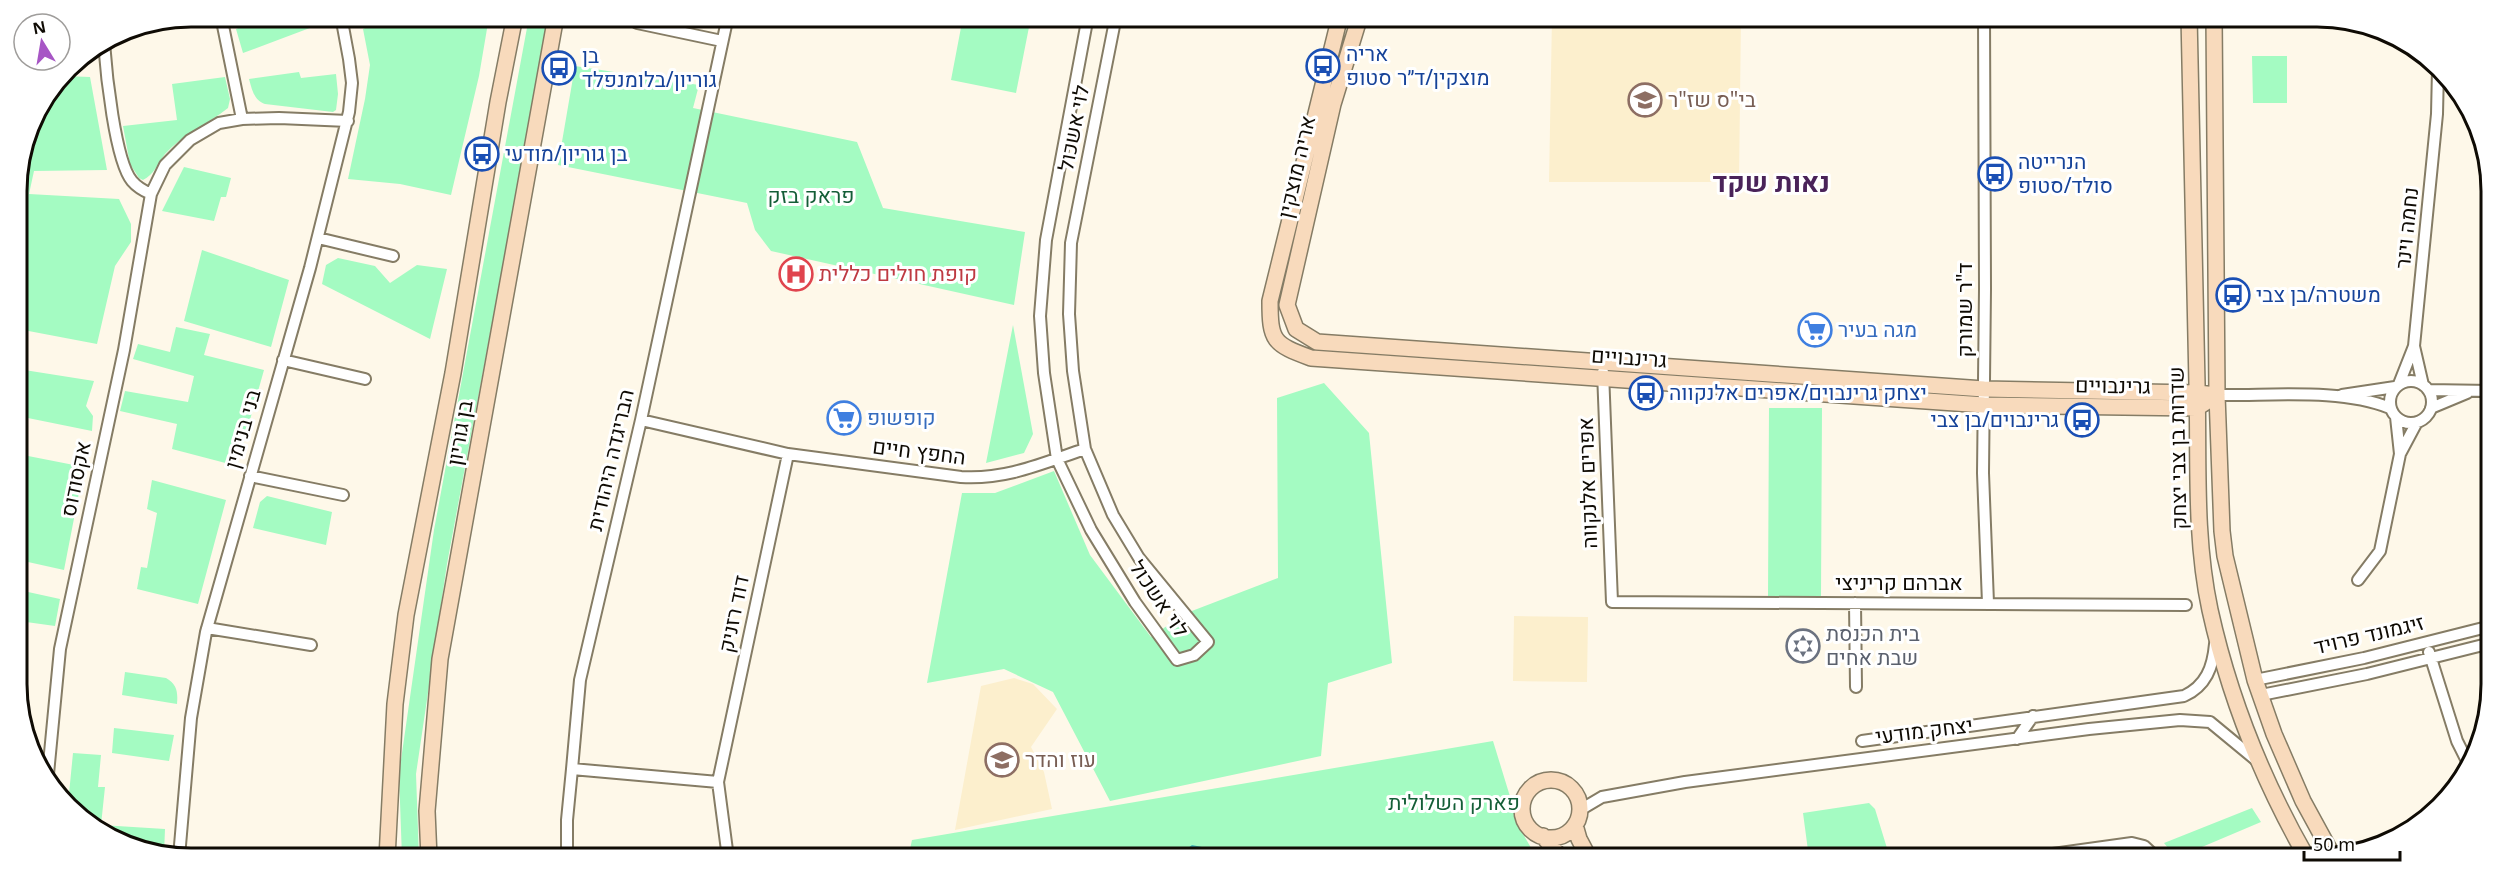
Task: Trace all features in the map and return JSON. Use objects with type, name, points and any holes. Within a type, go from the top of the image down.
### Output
[{"type":"main road","name":"בן גוריון","points":[[388,848],[395,704],[406,615],[453,373],[498,102],[513,27]]},
{"type":"main road","name":"בן גוריון","points":[[429,848],[427,811],[440,659],[554,27]]},
{"type":"main road","name":"אריה מוצקין","points":[[1270,328],[1270,301],[1337,27]]},
{"type":"main road","name":"אריה מוצקין","points":[[1296,328],[1287,305],[1333,104],[1357,27]]},
{"type":"main road","name":"שדרות בן צבי יצחק","points":[[2189,27],[2197,400],[2201,538],[2205,579],[2216,632],[2238,706],[2261,765],[2302,848]]},
{"type":"main road","name":"שדרות בן צבי יצחק","points":[[2214,27],[2217,395],[2225,556],[2260,695],[2285,762],[2329,848]]},
{"type":"main road","name":"גרינבויים","points":[[1270,328],[1283,348],[1311,358],[1603,370]]},
{"type":"main road","name":"גרינבויים","points":[[1296,328],[1317,342],[1603,370],[1984,397],[2197,400],[2217,395]]},
{"type":"main road","points":[[1550,780],[1567,785],[1579,800],[1580,810],[1575,825],[1566,834],[1557,837],[1543,836],[1531,830],[1523,817],[1524,801],[1533,787],[1550,780]]},
{"type":"main road","points":[[1575,825],[1583,848]]},
{"type":"main road","points":[[1543,836],[1552,848]]},
{"type":"street","points":[[222,27],[242,119]]},
{"type":"street","name":"בני בנימין","points":[[180,847],[191,718],[207,628],[318,238],[348,121],[352,83],[344,27]]},
{"type":"street","points":[[656,27],[722,41]]},
{"type":"street","name":"הבריגדה היהודית","points":[[567,848],[567,820],[580,680],[641,420],[725,27]]},
{"type":"street","name":"לוי אשכול","points":[[1086,27],[1046,240],[1040,316],[1044,373],[1057,459],[1091,530],[1135,602],[1177,660],[1194,655],[1208,642],[1139,558],[1113,515],[1085,449],[1073,370],[1069,314],[1071,243],[1114,27]]},
{"type":"street","name":"ד\"ר שמורק","points":[[1984,27],[1984,529],[1988,603]]},
{"type":"street","points":[[105,52],[110,96],[122,159],[130,180],[140,189],[151,194]]},
{"type":"street","name":"נחמה וינר","points":[[2397,386],[2415,346],[2438,114],[2438,81]]},
{"type":"street","name":"אקסודוס","points":[[49,764],[60,649],[124,350],[151,194],[165,165],[190,140],[219,123],[242,119],[279,118],[348,121]]},
{"type":"street","points":[[318,238],[393,256]]},
{"type":"street","name":"נחמה וינר","points":[[2415,346],[2426,388]]},
{"type":"street","points":[[283,360],[365,379]]},
{"type":"street","name":"אפרים אלנקווה","points":[[1603,370],[1612,602]]},
{"type":"street","points":[[2331,396],[2397,386],[2414,381],[2426,388],[2481,390]]},
{"type":"street","points":[[2397,386],[2390,397],[2400,454]]},
{"type":"street","points":[[2217,395],[2331,396],[2379,404],[2404,422],[2417,422],[2423,419],[2431,408],[2432,401],[2426,388]]},
{"type":"street","points":[[2431,408],[2471,391]]},
{"type":"street","name":"החפץ חיים","points":[[641,420],[788,454],[986,479],[1085,449]]},
{"type":"street","points":[[2358,580],[2380,551],[2400,454],[2417,422]]},
{"type":"street","name":"דוד רזניק","points":[[718,782],[788,454]]},
{"type":"street","points":[[250,476],[343,495]]},
{"type":"street","name":"אברהם קריניצי","points":[[1612,602],[2186,605]]},
{"type":"street","points":[[1855,603],[1856,687]]},
{"type":"street","points":[[207,628],[311,645]]},
{"type":"street","name":"זיגמונד פרויד","points":[[2255,680],[2426,643],[2481,629]]},
{"type":"street","name":"יצחק מודעי","points":[[1862,741],[2184,696],[2194,691],[2210,672],[2214,659],[2216,632]]},
{"type":"street","points":[[2426,643],[2457,741],[2464,755]]},
{"type":"street","name":"זיגמונד פרויד","points":[[2260,695],[2432,659],[2481,646]]},
{"type":"street","points":[[2017,739],[2033,716]]},
{"type":"street","name":"יצחק מודעי","points":[[1580,810],[1602,797],[1665,785],[2135,724],[2194,720],[2210,722],[2222,730],[2261,765]]},
{"type":"street","points":[[573,769],[718,782],[727,848]]},
{"type":"street","points":[[2096,848],[2132,843],[2146,848]]},
{"type":"shaded area","name":"בי\"ס שז\"ר","points":[[1552,27],[1741,27],[1739,182],[1549,182]]},
{"type":"shaded area","points":[[1514,616],[1588,617],[1587,682],[1513,681]]},
{"type":"shaded area","name":"עוז והדר","points":[[1014,678],[1033,684],[1057,709],[1031,747],[1044,772],[1052,809],[955,830],[981,686]]},
{"type":"green space","points":[[241,27],[312,27],[243,53],[236,29]]},
{"type":"green space","points":[[367,27],[487,27],[479,76],[451,195],[400,184],[348,179],[370,65],[363,29]]},
{"type":"green space","points":[[527,27],[547,27],[447,564],[416,774],[419,848],[402,848],[399,774],[434,530]]},
{"type":"green space","points":[[961,27],[1029,27],[1016,93],[951,80]]},
{"type":"green space","points":[[2252,56],[2287,56],[2287,103],[2253,103]]},
{"type":"green space","name":"פראק בזק","points":[[575,66],[699,85],[693,108],[857,142],[883,208],[1025,232],[1014,305],[771,251],[755,230],[747,203],[558,165]]},
{"type":"green space","points":[[299,72],[301,78],[336,74],[338,94],[336,110],[333,112],[265,104],[252,91],[249,79]]},
{"type":"green space","points":[[75,76],[90,77],[107,170],[34,171],[29,194],[119,199],[131,224],[131,242],[115,266],[97,344],[27,331],[27,180],[30,159],[39,128],[49,109]]},
{"type":"green space","points":[[225,77],[230,99],[228,108],[172,147],[147,178],[143,180],[139,178],[130,164],[123,126],[177,120],[172,84]]},
{"type":"green space","points":[[184,167],[231,178],[226,197],[221,197],[214,221],[162,211]]},
{"type":"green space","points":[[202,250],[289,280],[271,347],[184,321]]},
{"type":"green space","points":[[338,258],[375,266],[390,283],[417,265],[447,269],[430,339],[322,284],[326,265]]},
{"type":"green space","points":[[1013,325],[1033,434],[1024,453],[986,463]]},
{"type":"green space","points":[[176,327],[210,334],[204,355],[264,370],[237,466],[172,449],[177,424],[120,411],[125,391],[188,402],[194,376],[133,359],[138,344],[170,352]]},
{"type":"green space","points":[[27,370],[94,381],[86,406],[93,416],[92,431],[27,418]]},
{"type":"green space","points":[[1324,383],[1369,433],[1392,663],[1328,683],[1321,756],[1110,801],[1053,692],[1004,669],[927,683],[962,493],[995,493],[1054,471],[1090,555],[1151,637],[1184,614],[1278,578],[1277,398]]},
{"type":"green space","points":[[1769,408],[1822,408],[1821,596],[1768,596]]},
{"type":"green space","points":[[27,456],[84,467],[64,570],[27,562]]},
{"type":"green space","points":[[152,480],[226,500],[198,604],[137,589],[141,567],[147,568],[157,513],[147,509]]},
{"type":"green space","points":[[267,496],[332,512],[326,545],[253,528],[260,502]]},
{"type":"green space","points":[[27,592],[60,599],[55,626],[27,622]]},
{"type":"green space","points":[[125,672],[166,678],[176,689],[177,704],[122,695]]},
{"type":"green space","points":[[114,728],[174,735],[169,761],[112,753]]},
{"type":"green space","name":"פארק השלולית","points":[[1493,741],[1520,829],[1531,848],[910,848],[912,840]]},
{"type":"green space","points":[[73,753],[101,755],[98,787],[105,787],[101,821],[69,793]]},
{"type":"green space","points":[[1869,803],[1875,809],[1887,848],[1808,848],[1803,813]]},
{"type":"green space","points":[[2252,808],[2261,822],[2200,848],[2168,848],[2164,843]]},
{"type":"green space","points":[[110,826],[165,829],[164,846],[138,839]]},
{"type":"water","points":[[1192,845],[1207,848],[1188,848]]},
{"type":"place","name":"אריה מוצקין/ד״ר סטופ","points":[[1323,66]]},
{"type":"place","name":"בן גוריון/בלומנפלד","points":[[559,68]]},
{"type":"place","name":"בי\"ס שז\"ר","points":[[1645,100]]},
{"type":"place","name":"בן גוריון/מודעי","points":[[482,154]]},
{"type":"place","name":"הנרייטה סולד/סטופ","points":[[1995,174]]},
{"type":"place","name":"קופת חולים כללית","points":[[796,274]]},
{"type":"place","name":"משטרה/בן צבי","points":[[2233,295]]},
{"type":"place","name":"מגה בעיר","points":[[1815,330]]},
{"type":"place","name":"יצחק גרינבוים/אפרים אלנקווה","points":[[1646,393]]},
{"type":"place","name":"קופשופ","points":[[844,418]]},
{"type":"place","name":"גרינבוים/בן צבי","points":[[2082,420]]},
{"type":"place","name":"בית הכנסת שבת אחים","points":[[1803,646]]},
{"type":"place","name":"עוז והדר","points":[[1002,760]]},
{"type":"district","name":"נאות שקד","points":[[1771,183]]}]
